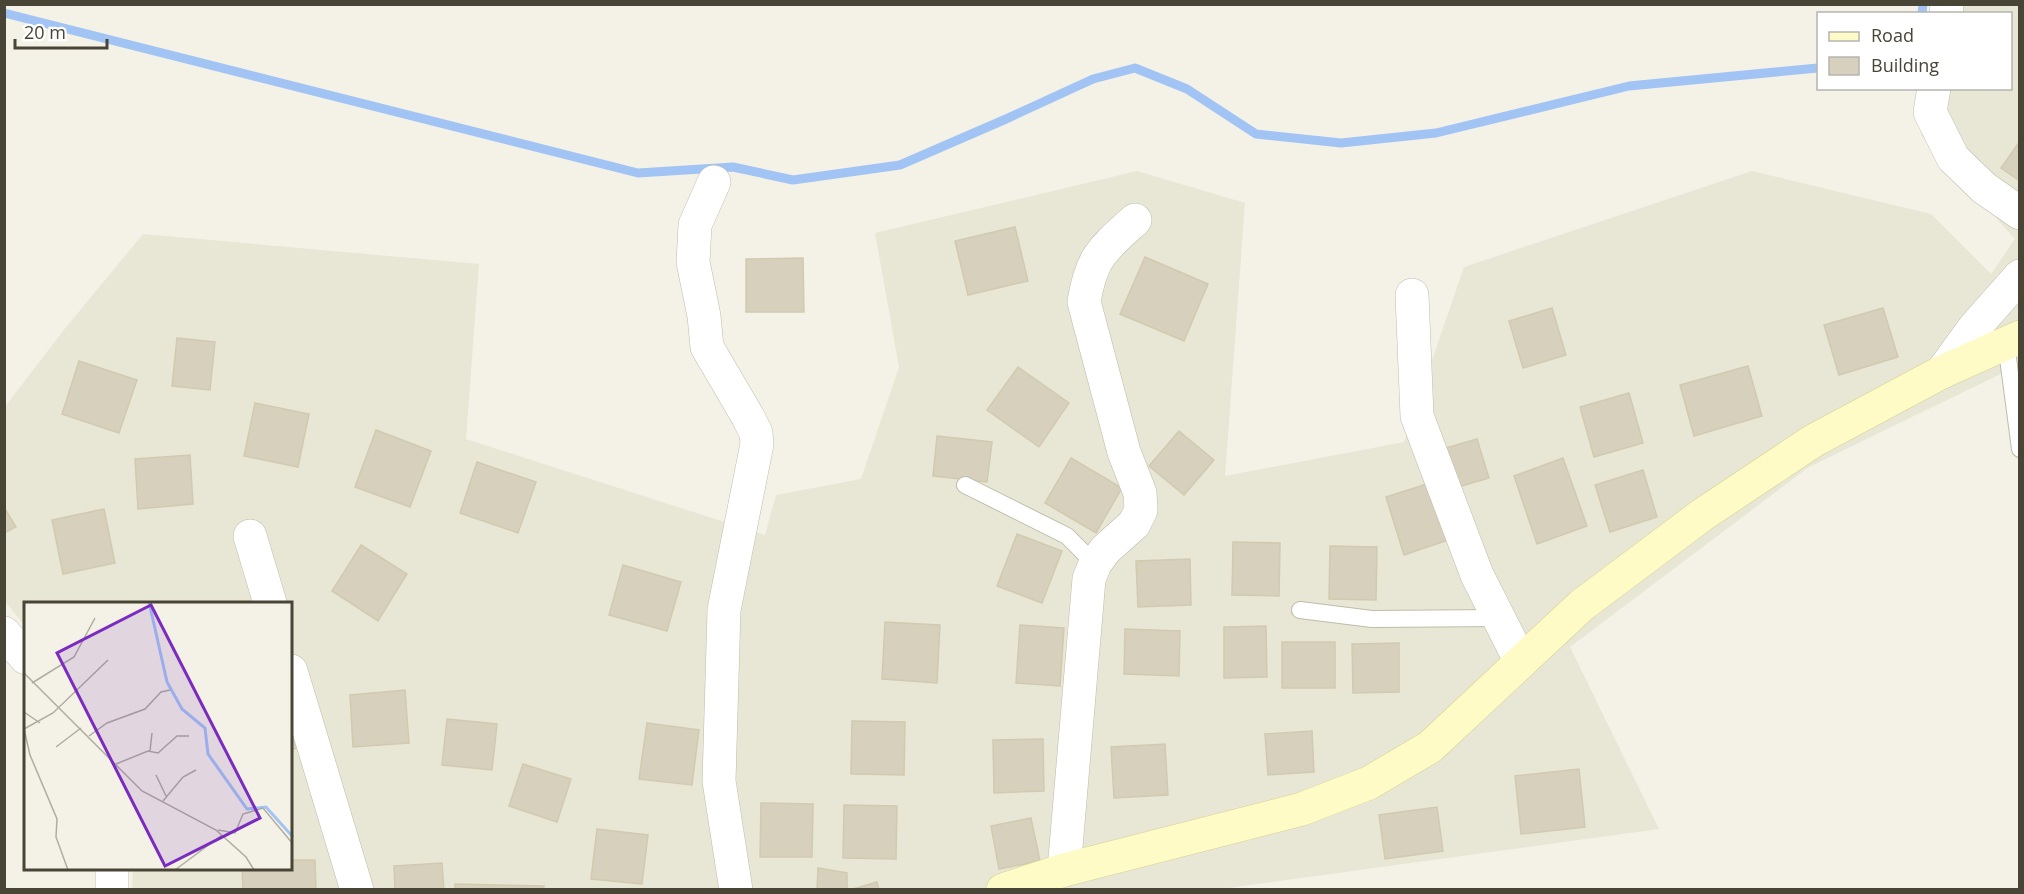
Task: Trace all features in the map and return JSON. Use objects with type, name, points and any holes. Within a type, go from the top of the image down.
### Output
[{"type":"street","points":[[1934,90],[1930,112],[1953,158],[1984,188],[2019,213]]},
{"type":"street","points":[[714,182],[695,225],[693,261],[704,316],[707,346],[756,433],[756,444],[723,610],[719,780],[736,890]]},
{"type":"street","points":[[1064,870],[1089,579],[1095,564],[1105,550],[1134,524],[1141,510],[1140,493],[1124,452],[1084,302],[1088,279],[1102,250],[1135,220]]},
{"type":"street","points":[[1942,372],[1974,328],[2019,276]]},
{"type":"street","points":[[1412,295],[1417,416],[1477,574],[1521,662]]},
{"type":"street","points":[[1003,890],[1064,870],[1302,809],[1369,783],[1430,747],[1582,605],[1702,515],[1813,441],[1942,372],[2013,340]]},
{"type":"street","points":[[250,536],[270,602]]},
{"type":"street","points":[[4,633],[24,656]]},
{"type":"street","points":[[292,674],[357,890]]},
{"type":"street","points":[[112,870],[112,890]]},
{"type":"lane","points":[[2013,340],[2019,449]]},
{"type":"lane","points":[[965,485],[1067,537],[1095,564]]},
{"type":"lane","points":[[1300,610],[1372,619],[1499,618]]},
{"type":"shaded area","points":[[1944,5],[2019,5],[2019,365],[1809,467],[1570,647],[1659,829],[1214,890],[132,889],[133,870],[292,870],[292,602],[24,602],[24,625],[5,601],[4,408],[63,331],[143,234],[479,264],[466,439],[765,535],[776,495],[861,479],[899,367],[875,233],[1137,171],[1245,203],[1225,476],[1404,442],[1464,267],[1752,171],[1931,214],[1991,274],[2015,239],[1921,135],[1929,90],[2012,90],[2012,12],[1942,12]]},
{"type":"building","points":[[2020,141],[2020,181],[2001,168]]},
{"type":"building","points":[[1015,227],[1028,281],[968,295],[955,241]]},
{"type":"building","points":[[1145,257],[1208,284],[1184,341],[1120,314]]},
{"type":"building","points":[[803,258],[804,312],[746,312],[746,259]]},
{"type":"building","points":[[1552,308],[1566,355],[1523,368],[1509,321]]},
{"type":"building","points":[[1883,308],[1898,357],[1839,375],[1824,325]]},
{"type":"building","points":[[177,338],[215,342],[210,390],[172,386]]},
{"type":"building","points":[[79,361],[137,380],[119,433],[62,414]]},
{"type":"building","points":[[1748,366],[1762,416],[1694,436],[1680,385]]},
{"type":"building","points":[[1018,367],[1069,403],[1039,447],[987,410]]},
{"type":"building","points":[[1629,393],[1643,443],[1594,457],[1580,407]]},
{"type":"building","points":[[255,403],[309,414],[298,467],[244,456]]},
{"type":"building","points":[[376,430],[431,451],[410,507],[355,487]]},
{"type":"building","points":[[1179,431],[1214,460],[1184,495],[1149,466]]},
{"type":"building","points":[[937,436],[992,442],[987,482],[933,476]]},
{"type":"building","points":[[1477,439],[1489,478],[1458,487],[1446,448]]},
{"type":"building","points":[[190,455],[193,504],[138,509],[135,459]]},
{"type":"building","points":[[1071,458],[1122,488],[1096,533],[1045,503]]},
{"type":"building","points":[[1563,458],[1587,526],[1537,544],[1514,476]]},
{"type":"building","points":[[477,462],[536,482],[518,533],[460,513]]},
{"type":"building","points":[[1643,470],[1657,517],[1610,532],[1595,485]]},
{"type":"building","points":[[1430,483],[1448,540],[1404,555],[1386,497]]},
{"type":"building","points":[[4,507],[16,527],[4,533]]},
{"type":"building","points":[[104,509],[115,563],[63,574],[52,520]]},
{"type":"building","points":[[1017,534],[1062,551],[1042,603],[997,586]]},
{"type":"building","points":[[1233,542],[1280,543],[1279,596],[1232,595]]},
{"type":"building","points":[[361,545],[407,574],[378,621],[332,591]]},
{"type":"building","points":[[1330,546],[1377,547],[1376,600],[1329,599]]},
{"type":"building","points":[[1190,559],[1191,605],[1138,607],[1136,561]]},
{"type":"building","points":[[623,565],[681,582],[667,631],[609,615]]},
{"type":"building","points":[[885,622],[940,625],[937,683],[882,679]]},
{"type":"building","points":[[1020,625],[1064,628],[1060,686],[1016,683]]},
{"type":"building","points":[[1266,626],[1267,677],[1224,678],[1224,627]]},
{"type":"building","points":[[1125,629],[1180,631],[1179,676],[1124,674]]},
{"type":"building","points":[[1282,642],[1335,642],[1335,688],[1282,688]]},
{"type":"building","points":[[1399,643],[1399,692],[1353,693],[1352,644]]},
{"type":"building","points":[[405,690],[409,743],[353,747],[350,695]]},
{"type":"building","points":[[292,719],[300,747],[292,750]]},
{"type":"building","points":[[447,719],[497,724],[492,770],[442,765]]},
{"type":"building","points":[[852,721],[905,722],[904,775],[851,774]]},
{"type":"building","points":[[647,723],[699,730],[692,785],[639,779]]},
{"type":"building","points":[[1312,731],[1314,772],[1268,775],[1265,734]]},
{"type":"building","points":[[1043,739],[1044,791],[994,793],[993,740]]},
{"type":"building","points":[[1165,744],[1168,795],[1114,798],[1111,747]]},
{"type":"building","points":[[523,764],[571,779],[557,822],[509,806]]},
{"type":"building","points":[[1579,769],[1585,827],[1521,834],[1515,776]]},
{"type":"building","points":[[761,803],[813,804],[812,857],[760,857]]},
{"type":"building","points":[[844,805],[897,806],[896,859],[843,858]]},
{"type":"building","points":[[1437,807],[1443,851],[1385,859],[1379,815]]},
{"type":"building","points":[[1031,818],[1040,861],[999,869],[991,826]]},
{"type":"building","points":[[597,829],[648,835],[642,884],[591,879]]},
{"type":"building","points":[[292,860],[315,860],[316,890],[243,890],[242,870],[292,870]]},
{"type":"building","points":[[442,863],[444,890],[395,890],[394,866]]},
{"type":"building","points":[[818,868],[847,873],[847,890],[817,890]]},
{"type":"building","points":[[877,882],[879,890],[850,890]]},
{"type":"building","points":[[455,884],[544,886],[543,890],[455,890]]},
{"type":"waterway","points":[[1922,12],[1923,4]]},
{"type":"waterway","points":[[4,13],[638,173],[733,167],[793,180],[900,165],[1093,79],[1135,68],[1187,89],[1256,134],[1341,143],[1436,133],[1629,86],[1817,68]]}]
